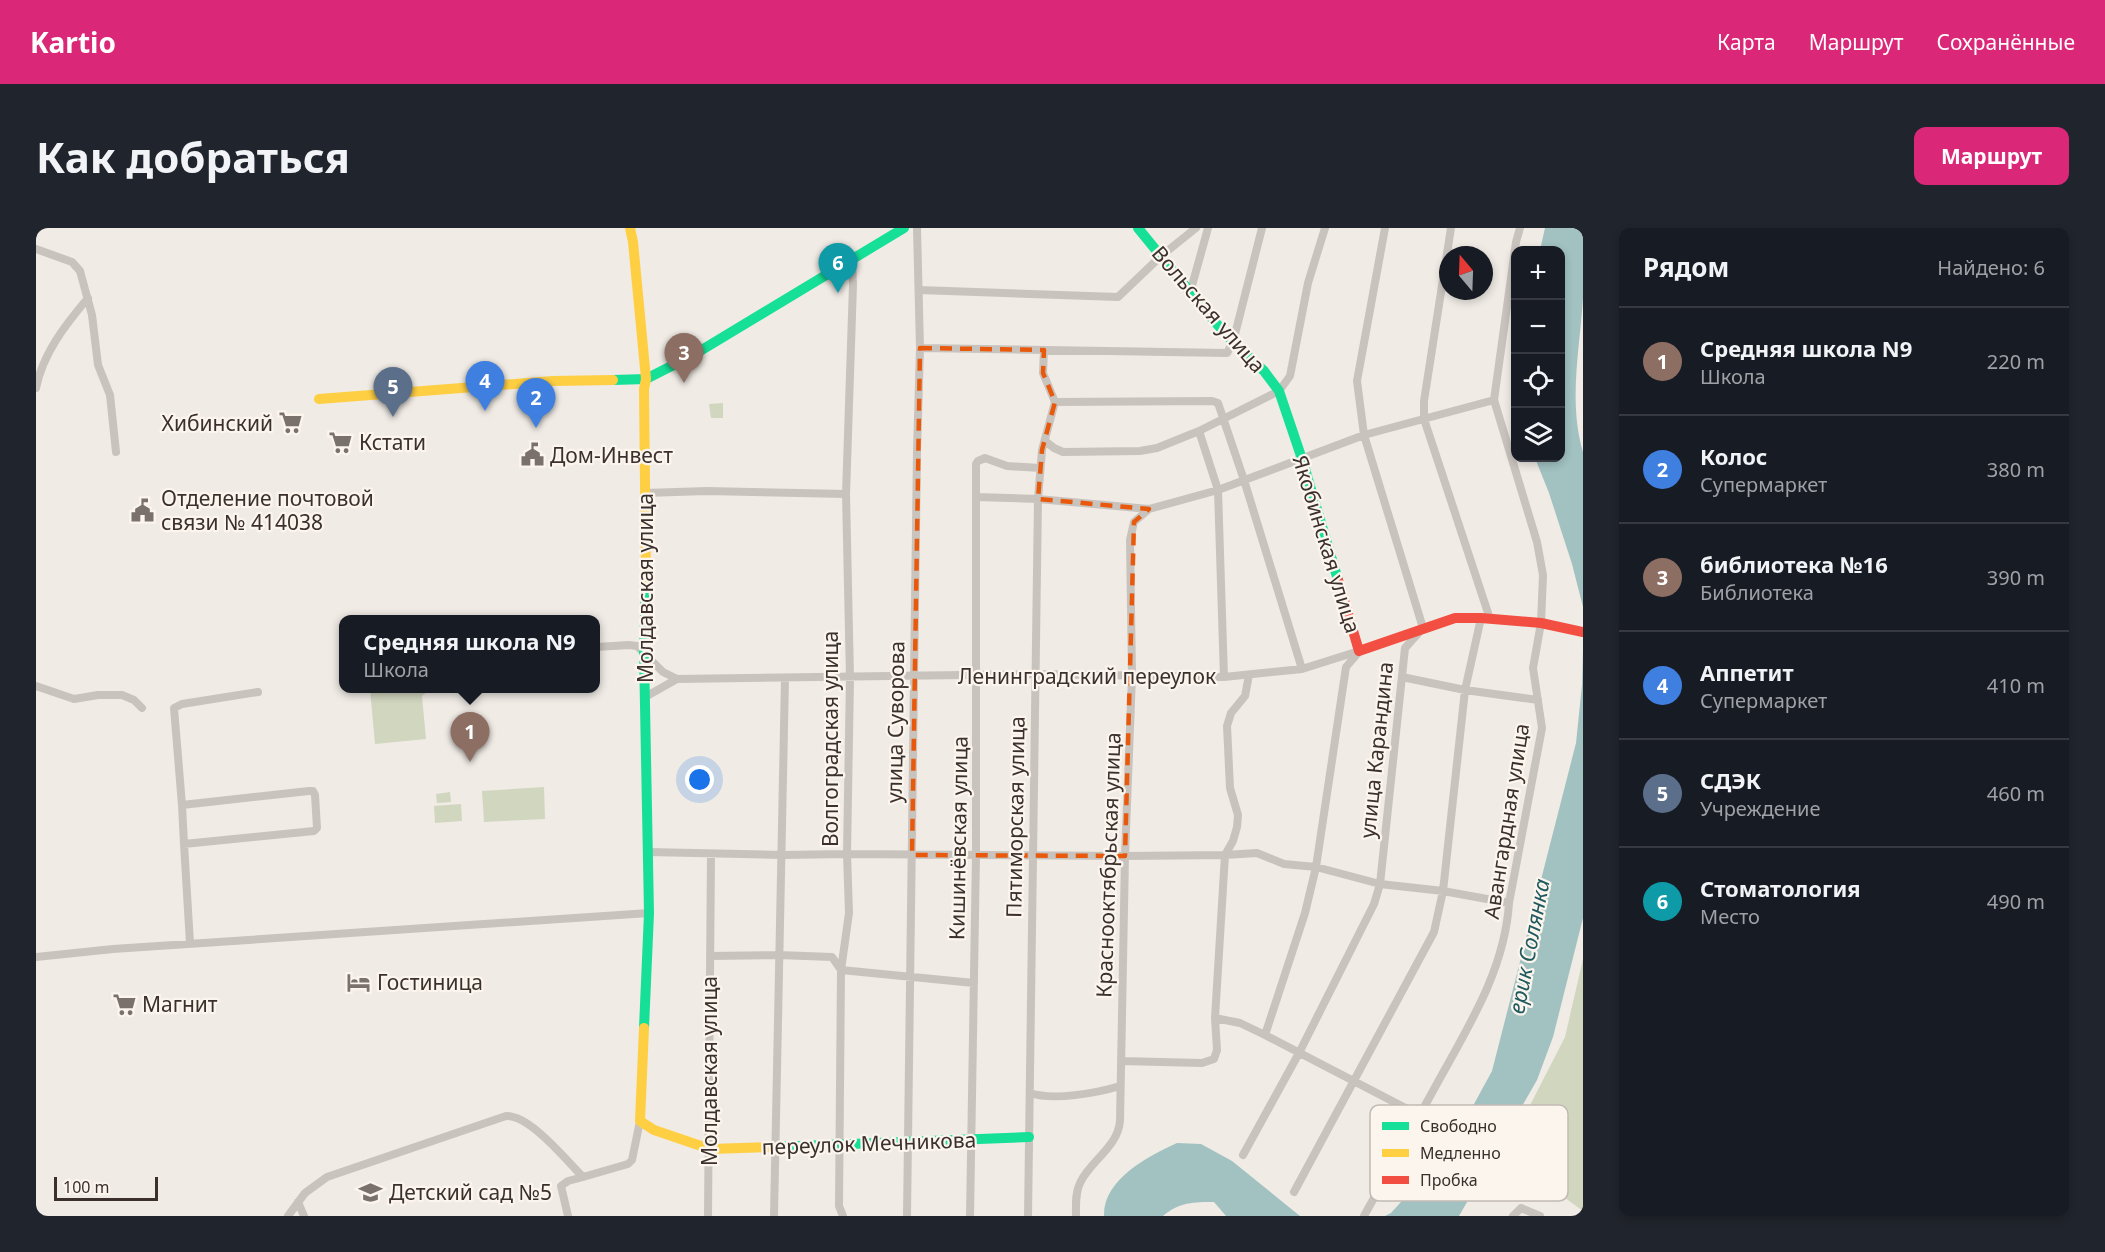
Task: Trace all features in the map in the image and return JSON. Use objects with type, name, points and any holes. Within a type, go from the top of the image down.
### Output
[{"type":"street","name":"Молдавская улица","points":[[630,228],[646,379],[644,388],[644,653],[649,913],[640,1121]]},
{"type":"street","points":[[319,399],[553,381],[646,379],[695,354],[904,228]]},
{"type":"street","name":"улица Суворова","points":[[907,1216],[920,348],[917,228]]},
{"type":"street","name":"Вольская улица","points":[[1138,228],[1190,293],[1233,342],[1274,382],[1279,391]]},
{"type":"street","points":[[919,291],[1118,297],[1161,256],[1196,228]]},
{"type":"street","points":[[1190,293],[1208,228]]},
{"type":"street","points":[[920,348],[1227,353],[1233,342],[1262,228]]},
{"type":"street","points":[[1045,441],[1063,452],[1140,451],[1157,448],[1200,431],[1279,391],[1290,376],[1308,283],[1325,228]]},
{"type":"street","points":[[1385,228],[1357,381],[1364,435],[1423,628]]},
{"type":"street","points":[[1294,1192],[1434,932],[1443,891],[1465,690],[1485,618],[1424,419],[1424,401],[1451,228]]},
{"type":"street","name":"Авангардная улица","points":[[1425,1105],[1479,1009],[1503,946],[1542,728],[1533,668],[1540,623],[1543,575],[1537,542],[1494,400],[1520,228]]},
{"type":"street","points":[[36,249],[77,265],[92,315],[96,359],[110,395],[116,452]]},
{"type":"street","name":"Волгоградская улица","points":[[843,1216],[839,1206],[841,970],[849,913],[847,854],[850,678],[846,494],[852,260]]},
{"type":"street","points":[[36,388],[44,361],[69,321],[88,298]]},
{"type":"street","points":[[1044,351],[1043,373],[1055,402],[1214,401],[1218,403],[1225,419],[1302,669]]},
{"type":"street","name":"Якобинская улица","points":[[1264,1035],[1305,913],[1316,867],[1346,667],[1359,651],[1302,459],[1279,391]]},
{"type":"street","points":[[976,497],[1038,499],[1149,508],[1218,490],[1364,435],[1494,400]]},
{"type":"street","name":"Пятиморская улица","points":[[1028,1216],[1038,499],[1042,450],[1055,402]]},
{"type":"street","points":[[1200,431],[1218,490],[1224,677]]},
{"type":"street","name":"Кишинёвская улица","points":[[970,1216],[976,855],[976,464],[985,458],[1007,466],[1040,468]]},
{"type":"street","points":[[645,493],[707,491],[846,494]]},
{"type":"street","name":"Краснооктябрьская улица","points":[[1076,1216],[1077,1191],[1080,1183],[1120,1130],[1125,856],[1132,676],[1131,531],[1134,522],[1149,508]]},
{"type":"street","name":"Ленинградский переулок","points":[[677,679],[1035,675],[1224,677],[1302,669],[1455,618],[1540,623],[1582,632]]},
{"type":"street","name":"улица Карандина","points":[[1244,1155],[1299,1053],[1374,904],[1380,884],[1406,648],[1423,628]]},
{"type":"street","points":[[600,647],[634,645],[663,672],[677,679]]},
{"type":"street","points":[[1121,1061],[1202,1063],[1214,1059],[1217,1050],[1215,1018],[1225,855],[1235,834],[1238,815],[1230,788],[1227,726],[1231,713],[1245,696],[1249,675]]},
{"type":"street","points":[[1402,677],[1465,690],[1538,700]]},
{"type":"street","points":[[645,697],[677,679]]},
{"type":"street","points":[[774,1216],[785,679]]},
{"type":"street","points":[[36,686],[74,699],[98,695],[122,695],[134,700],[142,708]]},
{"type":"street","points":[[190,943],[174,708],[182,704],[258,692]]},
{"type":"street","points":[[182,805],[311,791],[315,795],[317,825],[317,830],[312,832],[184,844]]},
{"type":"street","points":[[648,852],[1033,856],[1257,853],[1284,864],[1316,867],[1380,884],[1443,891],[1509,903]]},
{"type":"street","name":"Молдавская улица","points":[[708,1216],[711,854]]},
{"type":"street","points":[[36,957],[113,948],[649,913]]},
{"type":"street","points":[[710,956],[832,957],[841,970],[974,983]]},
{"type":"street","points":[[1215,1018],[1240,1023],[1399,1105]]},
{"type":"street","points":[[1030,1093],[1045,1096],[1100,1092],[1120,1086]]},
{"type":"street","points":[[288,1216],[305,1193],[327,1177],[506,1116],[526,1121],[583,1177]]},
{"type":"street","points":[[568,1216],[561,1186],[568,1181],[630,1162],[634,1158],[640,1121],[654,1130],[710,1149]]},
{"type":"street","name":"переулок Мечникова","points":[[710,1149],[1029,1137]]},
{"type":"street","name":"Авангардная улица","points":[[1364,1216],[1372,1201]]},
{"type":"street","points":[[298,1202],[304,1216]]},
{"type":"street","points":[[1513,1216],[1521,1208],[1540,1216]]},
{"type":"highlighted area","points":[[920,348],[1044,350],[1043,373],[1055,402],[1042,450],[1038,499],[1149,509],[1134,522],[1125,856],[912,855]]},
{"type":"green space","points":[[723,403],[723,418],[711,418],[709,404]]},
{"type":"green space","points":[[370,693],[425,693],[422,696],[426,739],[375,744]]},
{"type":"green space","points":[[544,787],[545,819],[484,822],[482,791]]},
{"type":"green space","points":[[450,792],[451,802],[437,803],[436,794]]},
{"type":"green space","points":[[461,804],[462,821],[435,823],[434,806]]},
{"type":"green space","points":[[1583,959],[1583,1211],[1568,1200],[1568,1105],[1530,1105],[1565,1037]]},
{"type":"water","points":[[1545,228],[1583,228],[1583,298],[1576,414],[1583,452],[1583,607],[1572,564],[1537,462],[1565,462],[1565,246],[1541,246]]},
{"type":"water","name":"ерик Солянка","points":[[1583,650],[1583,918],[1553,1037],[1537,1080],[1523,1105],[1473,1105],[1492,1071],[1576,743]]},
{"type":"water","points":[[1177,1143],[1201,1144],[1232,1161],[1300,1216],[1226,1216],[1214,1202],[1181,1205],[1163,1216],[1104,1216],[1111,1191],[1119,1180],[1141,1162]]},
{"type":"water","points":[[1402,1201],[1468,1201],[1459,1216],[1385,1216]]},
{"type":"traffic: fast","points":[[613,380],[646,379],[695,354],[904,228]]},
{"type":"traffic: fast","points":[[1138,228],[1208,314],[1232,341],[1264,371],[1279,391],[1338,580]]},
{"type":"traffic: fast","points":[[644,1028],[649,913],[644,653],[646,578]]},
{"type":"traffic: fast","points":[[773,1147],[1029,1137]]},
{"type":"traffic: slow","points":[[630,228],[646,379],[644,389],[646,578]]},
{"type":"traffic: slow","points":[[319,399],[553,381],[613,380]]},
{"type":"traffic: slow","points":[[644,1028],[640,1121],[654,1130],[710,1149],[773,1147]]},
{"type":"traffic: jam","points":[[1338,580],[1359,651],[1455,618],[1541,623],[1583,632]]},
{"type":"place","name":"Стоматология","points":[[838,293]]},
{"type":"place","name":"библиотека №16","points":[[684,383]]},
{"type":"place","name":"Аппетит","points":[[485,411]]},
{"type":"place","name":"СДЭК","points":[[393,417]]},
{"type":"place","name":"Хибинский","points":[[291,423]]},
{"type":"place","name":"Колос","points":[[536,428]]},
{"type":"place","name":"Кстати","points":[[341,442]]},
{"type":"place","name":"Дом-Инвест","points":[[532,455]]},
{"type":"place","name":"Отделение почтовой связи № 414038","points":[[143,510]]},
{"type":"place","name":"Средняя школа N9","points":[[470,762]]},
{"type":"place","name":"Гостиница","points":[[359,982]]},
{"type":"place","name":"Магнит","points":[[124,1004]]},
{"type":"place","name":"Детский сад №5","points":[[371,1192]]}]
